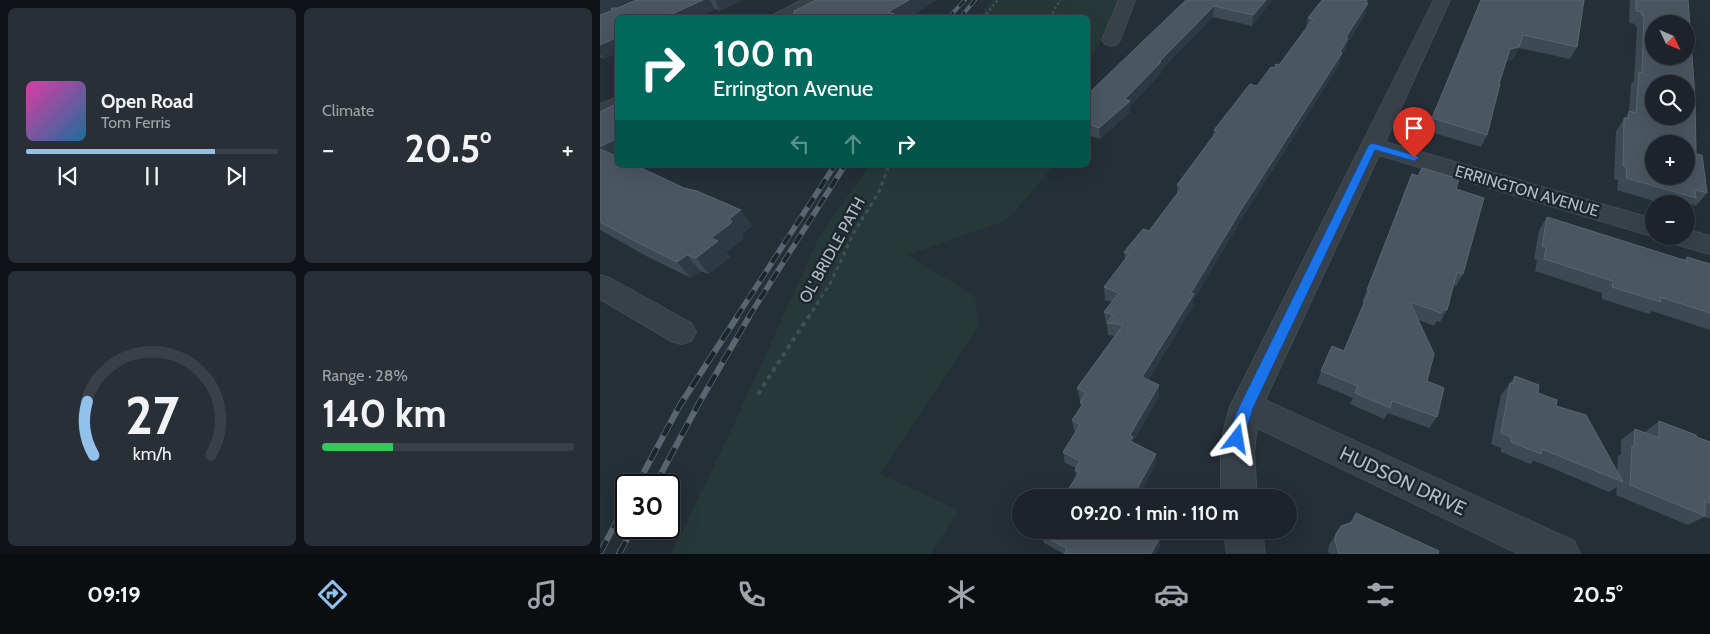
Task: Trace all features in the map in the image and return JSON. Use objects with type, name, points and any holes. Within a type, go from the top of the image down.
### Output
[{"type":"street","points":[[787,15],[815,0]]},
{"type":"street","points":[[1111,40],[1127,0]]},
{"type":"street","points":[[1238,489],[1236,451],[1239,427],[1246,407],[1442,0]]},
{"type":"street","points":[[600,112],[615,104]]},
{"type":"street","name":"ERRINGTON AVENUE","points":[[1372,146],[1645,225]]},
{"type":"street","points":[[1695,240],[1710,245]]},
{"type":"street","points":[[600,286],[681,332]]},
{"type":"street","name":"HUDSON DRIVE","points":[[1246,407],[1561,554]]},
{"type":"street","points":[[1244,539],[1246,554]]},
{"type":"path","points":[[986,15],[998,1],[1002,0]]},
{"type":"path","points":[[1052,15],[1060,0]]},
{"type":"path","name":"OL' BRIDLE PATH","points":[[758,394],[831,282],[854,232],[879,192],[888,167]]},
{"type":"green space","points":[[993,0],[1121,0],[1107,34],[1090,57],[1090,15],[980,15]]},
{"type":"green space","points":[[869,167],[1053,167],[1007,220],[907,255],[975,296],[979,325],[880,474],[959,510],[930,554],[671,554],[680,539],[680,535],[737,418],[820,235]]},
{"type":"building","points":[[636,0],[703,0],[670,15],[615,15],[615,38],[600,45],[600,15],[611,11],[612,8],[617,8]]},
{"type":"building","points":[[816,0],[909,0],[888,12],[897,15],[794,15],[794,11]]},
{"type":"building","points":[[1186,0],[1266,0],[1253,15],[1214,6],[1125,99],[1130,101],[1099,128],[1090,125],[1090,92]]},
{"type":"building","points":[[1322,0],[1367,0],[1365,3],[1368,3],[1346,37],[1348,38],[1340,52],[1342,53],[1241,210],[1191,293],[1194,294],[1142,377],[1159,385],[1130,435],[1133,437],[1130,441],[1156,454],[1137,489],[1069,489],[1079,472],[1075,470],[1080,461],[1063,452],[1080,425],[1072,420],[1083,404],[1080,402],[1086,393],[1077,388],[1123,325],[1107,323],[1113,315],[1104,312],[1119,293],[1104,287],[1129,254],[1124,252],[1143,229],[1149,231],[1182,187],[1177,185],[1217,131],[1214,130],[1250,84],[1257,86],[1271,67],[1274,68],[1276,64],[1279,65],[1313,19],[1308,18]]},
{"type":"building","points":[[1481,0],[1584,0],[1577,47],[1523,35],[1519,47],[1510,49],[1499,84],[1487,135],[1432,118]]},
{"type":"building","points":[[1636,0],[1688,0],[1689,15],[1645,15],[1645,65],[1693,65],[1693,75],[1645,75],[1645,125],[1695,125],[1695,98],[1696,154],[1702,155],[1707,193],[1695,190],[1696,198],[1695,195],[1686,195],[1650,185],[1695,185],[1695,135],[1645,135],[1645,183],[1626,178],[1627,167],[1623,166],[1624,118],[1628,119],[1629,111],[1636,113],[1639,72],[1642,73],[1644,15],[1641,15],[1642,12],[1636,11]]},
{"type":"building","points":[[615,104],[615,140],[600,147],[600,112]]},
{"type":"building","points":[[600,149],[615,156],[615,167],[639,167],[684,188],[697,191],[741,210],[729,219],[732,221],[730,224],[711,238],[718,241],[696,258],[687,255],[677,262],[600,222]]},
{"type":"building","points":[[1422,168],[1459,179],[1456,189],[1484,198],[1463,274],[1457,272],[1447,310],[1443,309],[1441,313],[1410,302],[1434,354],[1427,381],[1444,388],[1437,417],[1392,401],[1390,408],[1355,393],[1358,386],[1321,371],[1332,346],[1344,351],[1369,291],[1367,290],[1412,174],[1418,176]]},
{"type":"building","points":[[1547,217],[1687,261],[1687,257],[1710,264],[1710,313],[1660,297],[1661,302],[1612,287],[1613,281],[1544,259],[1546,248],[1542,246]]},
{"type":"building","points":[[1515,376],[1539,385],[1538,393],[1557,400],[1556,406],[1586,415],[1623,482],[1542,449],[1541,454],[1511,442],[1511,437],[1501,433],[1510,383],[1513,384]]},
{"type":"building","points":[[1659,421],[1710,442],[1710,503],[1705,501],[1705,516],[1630,485],[1635,429],[1659,438]]},
{"type":"building","points":[[1356,513],[1439,551],[1438,554],[1339,554],[1335,540],[1336,534],[1341,526],[1353,522]]},
{"type":"building","points":[[1050,539],[1159,539],[1151,554],[1064,554],[1067,549]]},
{"type":"railway","points":[[951,15],[965,0]]},
{"type":"railway","points":[[962,15],[975,0]]},
{"type":"railway","points":[[736,318],[834,167]]},
{"type":"railway","points":[[748,318],[844,167]]},
{"type":"railway","points":[[643,474],[680,405],[737,317]]},
{"type":"railway","points":[[661,474],[699,403],[749,317]]},
{"type":"railway","points":[[600,553],[615,525]]},
{"type":"railway","points":[[619,554],[627,539]]},
{"type":"route","points":[[1237,439],[1246,407],[1372,146],[1414,158]]}]
